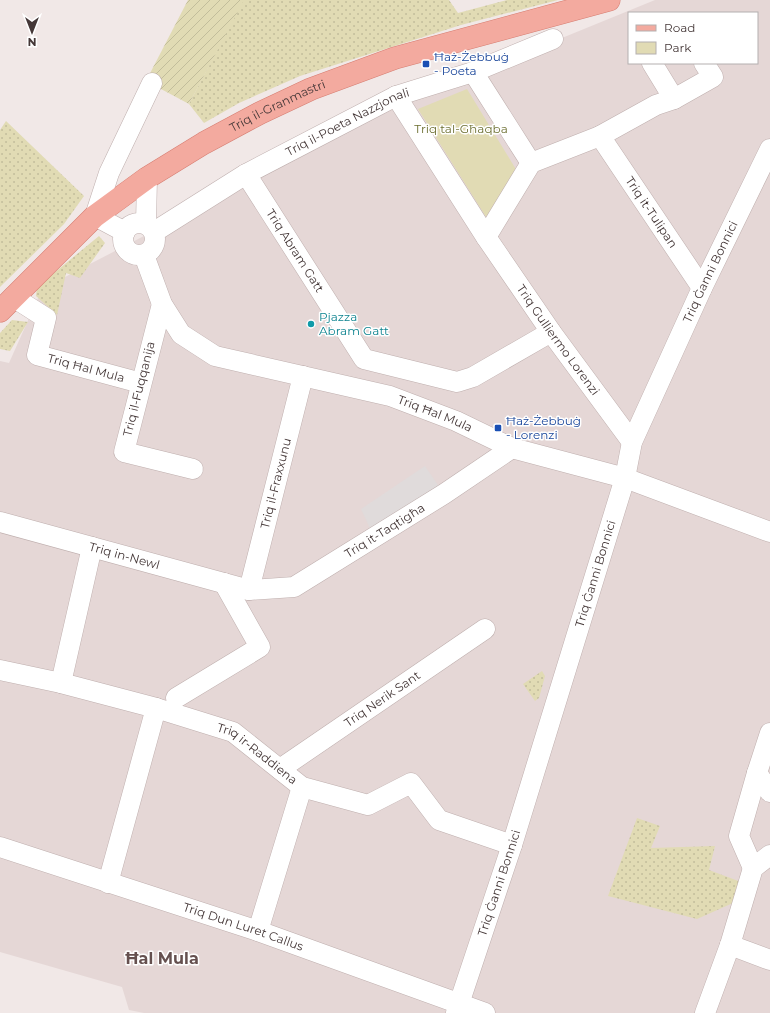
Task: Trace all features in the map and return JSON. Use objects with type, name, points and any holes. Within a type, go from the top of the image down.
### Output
[{"type":"main road","name":"Triq il-Granmastri","points":[[7,304],[94,216],[147,178],[204,143],[253,117],[318,87],[395,58],[609,0]]},
{"type":"street","name":"Triq il-Poeta Nazzjonali","points":[[150,228],[246,174],[396,96],[473,72],[554,39]]},
{"type":"street","points":[[652,64],[665,102]]},
{"type":"street","points":[[486,237],[532,163],[600,136],[713,77],[705,64]]},
{"type":"street","points":[[473,72],[532,163]]},
{"type":"street","points":[[124,232],[94,216],[109,173],[152,83]]},
{"type":"street","name":"Triq Gulliermo Lorenzi","points":[[396,96],[486,237],[551,332],[632,442]]},
{"type":"street","name":"Triq it-Tulipan","points":[[600,136],[702,288]]},
{"type":"street","name":"Triq Ġanni Bonnici","points":[[458,1008],[512,845],[625,478],[632,442],[702,288],[770,149]]},
{"type":"street","name":"Triq Abram Gatt","points":[[246,174],[364,358],[457,382],[473,377],[551,332]]},
{"type":"street","points":[[147,178],[150,228],[156,243],[153,248],[144,255],[134,255],[129,252],[123,243],[124,232],[131,225],[141,223],[150,228]]},
{"type":"street","name":"Triq Ħal Mula","points":[[144,255],[162,304],[181,334],[215,356],[390,396],[456,420],[512,448],[625,478],[770,532]]},
{"type":"street","name":"Triq Ħal Mula","points":[[7,304],[46,318],[38,355],[141,383]]},
{"type":"street","name":"Triq il-Fuqqanija","points":[[162,304],[124,452],[194,469]]},
{"type":"street","name":"Triq il-Fraxxunu","points":[[249,590],[303,376]]},
{"type":"street","name":"Triq it-Taqtigħa","points":[[249,590],[294,587],[444,494],[512,448]]},
{"type":"street","name":"Triq in-Newl","points":[[0,522],[249,590]]},
{"type":"street","points":[[61,683],[92,547]]},
{"type":"street","points":[[176,698],[260,647],[224,583]]},
{"type":"street","name":"Triq Nerik Sant","points":[[280,769],[485,629]]},
{"type":"street","name":"Triq ir-Raddiena","points":[[0,670],[61,683],[156,708],[233,732],[302,786],[368,805],[411,783],[439,820],[512,845]]},
{"type":"street","points":[[108,883],[156,708]]},
{"type":"street","points":[[753,868],[738,836],[770,733]]},
{"type":"street","points":[[757,773],[770,792]]},
{"type":"street","points":[[258,931],[302,786]]},
{"type":"street","name":"Triq Dun Luret Callus","points":[[0,847],[258,931],[458,1008],[485,1013]]},
{"type":"street","points":[[705,1013],[730,945],[753,868],[770,855]]},
{"type":"street","points":[[730,945],[770,960]]},
{"type":"shaded area","points":[[655,0],[770,0],[770,1013],[144,1013],[129,1010],[122,987],[0,952],[0,361],[9,363],[42,289],[386,110]]},
{"type":"shaded area","points":[[425,466],[444,494],[374,537],[361,509]]},
{"type":"green space","points":[[188,0],[244,0],[189,104],[146,81]]},
{"type":"green space","points":[[243,0],[449,0],[458,13],[507,0],[558,0],[461,25],[300,76],[239,103],[204,123],[189,104]]},
{"type":"green space","name":"Triq tal-Għaqba","points":[[467,89],[517,171],[486,217],[418,109]]},
{"type":"green space","points":[[6,121],[84,196],[64,224],[0,287],[0,130]]},
{"type":"green space","points":[[99,236],[105,243],[80,278],[66,273],[57,315],[36,296],[37,287]]},
{"type":"green space","points":[[12,320],[28,322],[10,351],[0,349],[0,333]]},
{"type":"green space","points":[[542,671],[545,676],[539,698],[535,701],[523,684]]},
{"type":"green space","points":[[637,818],[660,826],[651,848],[715,846],[709,870],[741,882],[733,903],[697,919],[608,896]]},
{"type":"place","name":"Ħaż-Żebbuġ - Poeta","points":[[426,64]]},
{"type":"place","name":"Pjazza Abram Gatt","points":[[311,324]]},
{"type":"place","name":"Ħaż-Żebbuġ - Lorenzi","points":[[498,428]]},
{"type":"district","name":"Ħal Mula","points":[[162,958]]}]
